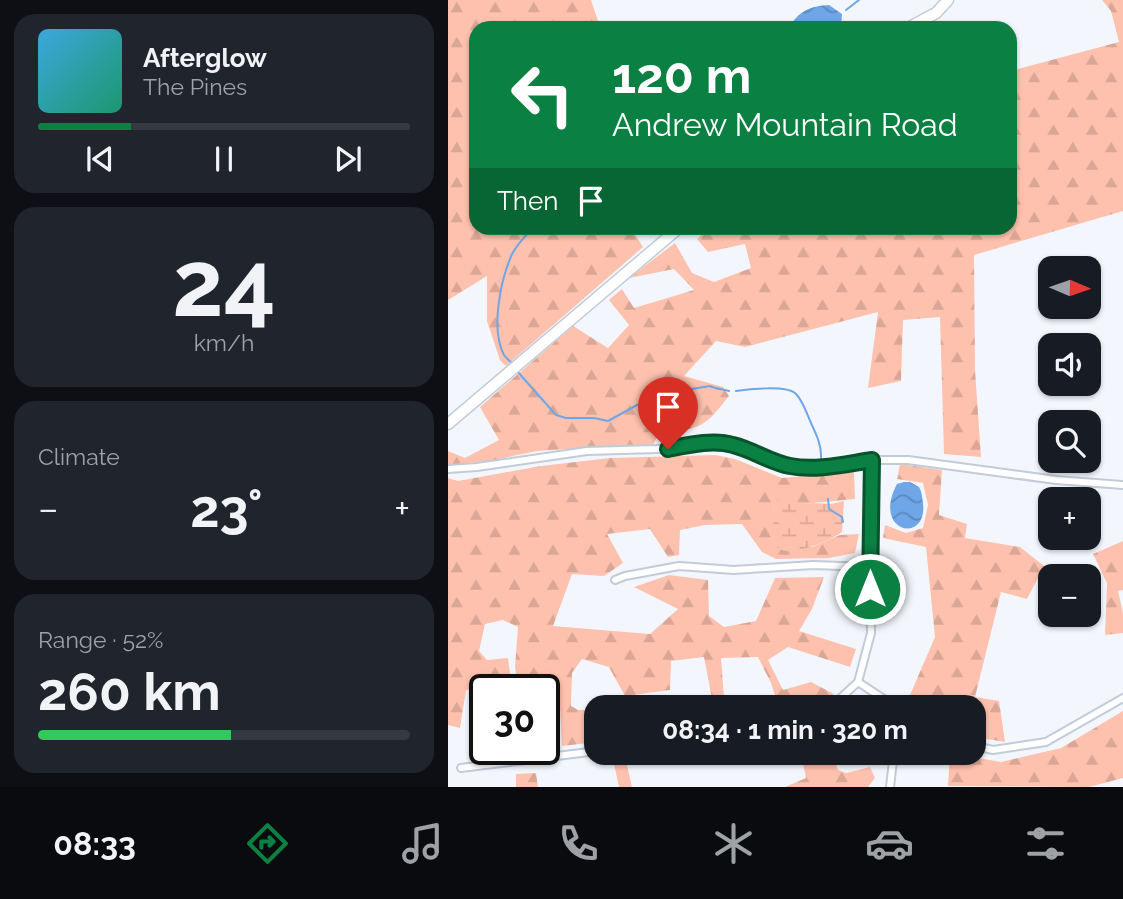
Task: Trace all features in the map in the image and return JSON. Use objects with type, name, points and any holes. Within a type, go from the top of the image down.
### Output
[{"type":"street","points":[[921,21],[936,13],[948,0]]},
{"type":"street","points":[[448,425],[671,235]]},
{"type":"street","points":[[448,468],[477,467],[576,452],[657,449],[716,442],[734,445],[774,462],[800,467],[816,468],[872,460],[908,460],[1048,479],[1123,485]]},
{"type":"street","points":[[844,695],[858,682],[871,633],[872,460]]},
{"type":"street","points":[[615,580],[679,566],[734,570],[813,565],[870,567]]},
{"type":"street","points":[[858,682],[878,695]]},
{"type":"street","points":[[986,748],[993,750],[1046,742],[1123,698]]},
{"type":"street","points":[[461,768],[584,753]]},
{"type":"street","points":[[890,787],[892,765]]},
{"type":"green space","points":[[448,0],[591,0],[598,21],[469,21],[469,235],[635,235],[643,247],[506,366],[500,360],[487,321],[487,276],[448,300]]},
{"type":"green space","points":[[1102,0],[1123,0],[1123,211],[974,255],[975,370],[981,457],[944,454],[940,317],[903,320],[901,381],[868,388],[878,312],[745,347],[716,341],[684,376],[723,387],[729,396],[706,422],[690,429],[666,431],[656,439],[653,446],[537,451],[489,461],[448,465],[448,451],[465,458],[499,440],[480,407],[573,326],[608,348],[629,325],[609,300],[622,289],[634,308],[694,290],[674,269],[629,278],[675,243],[692,273],[714,282],[751,268],[745,244],[708,252],[697,239],[701,235],[1017,235],[1017,69],[1119,42],[1111,11]]},
{"type":"green space","points":[[715,455],[735,459],[782,478],[854,472],[855,499],[773,504],[774,535],[812,547],[840,535],[859,534],[855,553],[829,558],[776,559],[762,552],[742,524],[705,525],[680,530],[679,555],[668,557],[650,529],[607,534],[623,563],[604,576],[572,574],[553,626],[650,634],[678,609],[634,587],[669,575],[708,580],[709,616],[724,627],[756,621],[775,578],[824,577],[812,609],[799,631],[856,649],[850,667],[788,647],[768,660],[783,690],[811,682],[834,694],[775,695],[758,657],[721,658],[724,695],[711,695],[704,657],[671,661],[670,690],[624,695],[609,667],[582,659],[572,673],[571,706],[584,710],[584,743],[562,746],[560,674],[516,674],[518,627],[503,620],[485,624],[479,651],[487,660],[508,658],[510,674],[469,674],[469,690],[466,690],[460,728],[448,725],[448,478],[458,481],[541,466],[610,458]]},
{"type":"green space","points":[[900,464],[942,470],[939,515],[967,524],[965,538],[1020,547],[1041,564],[1038,564],[1038,578],[1027,599],[1001,592],[975,695],[910,695],[935,637],[926,547],[883,538],[885,525],[906,533],[923,528],[928,505],[923,483],[897,479]]},
{"type":"green space","points":[[785,498],[803,504],[844,501],[842,532],[821,543],[801,549],[784,551],[778,548],[774,534],[773,503]]},
{"type":"green space","points":[[1123,541],[1123,590],[1118,591],[1123,613],[1123,633],[1105,635],[1107,583],[1101,564],[1098,564],[1093,554]]},
{"type":"green space","points":[[986,699],[999,701],[1005,742],[986,739]]},
{"type":"green space","points":[[1123,711],[1123,778],[1089,787],[948,786],[949,765],[986,765],[986,759],[1001,762],[1061,748]]},
{"type":"green space","points":[[614,765],[627,765],[632,787],[619,787]]},
{"type":"green space","points":[[803,765],[836,765],[838,770],[846,773],[870,767],[875,778],[868,787],[785,787],[806,778]]},
{"type":"green space","points":[[536,773],[538,787],[516,787],[516,774]]},
{"type":"water","points":[[829,5],[842,14],[842,21],[794,21],[806,10]]},
{"type":"water","points":[[904,482],[919,487],[923,503],[922,516],[917,525],[910,528],[902,528],[895,523],[891,514],[891,501],[897,484]]},
{"type":"waterway","points":[[846,10],[859,0]]},
{"type":"waterway","points":[[512,363],[504,355],[500,344],[497,318],[504,277],[512,254],[526,235]]},
{"type":"waterway","points":[[517,371],[556,415],[566,418],[608,421],[637,405],[650,405],[667,393],[710,386],[729,391]]},
{"type":"waterway","points":[[736,391],[785,389],[796,394],[817,437],[821,460]]},
{"type":"waterway","points":[[828,499],[829,509],[842,517],[843,522]]},
{"type":"route","points":[[668,449],[726,443],[774,462],[808,468],[872,460],[870,589]]}]
